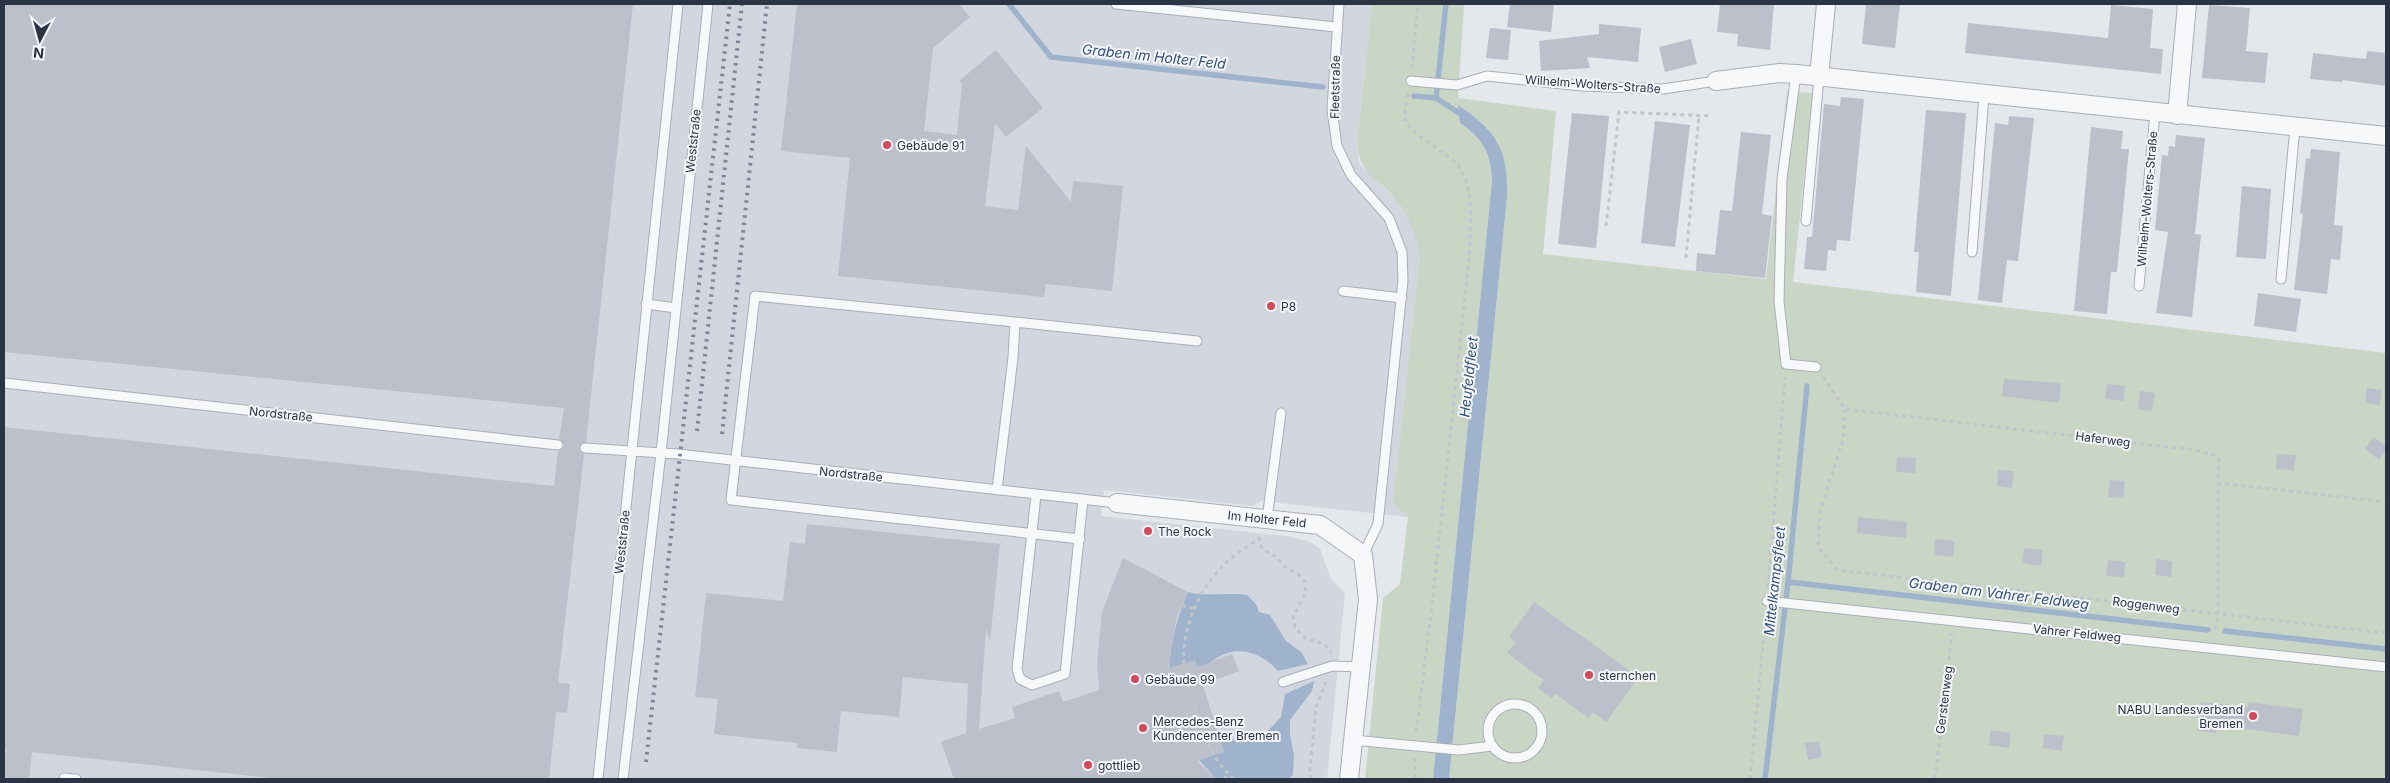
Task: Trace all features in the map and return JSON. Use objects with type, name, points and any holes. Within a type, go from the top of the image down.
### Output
[{"type":"street","points":[[1819,77],[1826,4]]},
{"type":"street","points":[[2177,115],[2187,4]]},
{"type":"street","name":"Wilhelm-Wolters-Straße","points":[[1716,81],[1780,73],[1796,74],[2386,136]]},
{"type":"street","name":"Im Holter Feld","points":[[1117,503],[1320,525],[1363,555]]},
{"type":"street","points":[[1349,779],[1368,599],[1363,555]]},
{"type":"lane","name":"Weststraße","points":[[598,779],[678,4]]},
{"type":"lane","name":"Weststraße","points":[[624,779],[661,453],[708,4]]},
{"type":"lane","points":[[1116,4],[1336,27]]},
{"type":"lane","name":"Fleetstraße","points":[[1339,4],[1332,109],[1337,146],[1351,175],[1389,218],[1400,241],[1402,252],[1402,298]]},
{"type":"lane","points":[[1796,74],[1782,179],[1778,301],[1786,364],[1816,366]]},
{"type":"lane","name":"Wilhelm-Wolters-Straße","points":[[1413,81],[1457,85],[1487,76],[1582,86],[1663,89],[1716,81]]},
{"type":"lane","points":[[1806,221],[1819,77]]},
{"type":"lane","points":[[1972,252],[1984,95]]},
{"type":"lane","name":"Wilhelm-Wolters-Straße","points":[[2139,286],[2155,113]]},
{"type":"lane","points":[[2282,279],[2295,127]]},
{"type":"lane","points":[[1343,291],[1402,298],[1378,524],[1363,555]]},
{"type":"lane","points":[[1080,539],[731,500],[755,296],[1197,341]]},
{"type":"lane","points":[[646,304],[676,308]]},
{"type":"lane","points":[[997,490],[1013,358],[1014,322]]},
{"type":"lane","name":"Nordstraße","points":[[4,383],[558,445]]},
{"type":"lane","points":[[1266,519],[1281,413]]},
{"type":"lane","name":"Nordstraße","points":[[585,448],[661,453],[1117,503]]},
{"type":"lane","points":[[1036,495],[1017,669],[1020,679],[1032,685],[1065,674],[1083,499]]},
{"type":"lane","name":"Vahrer Feldweg","points":[[1767,601],[2386,667]]},
{"type":"lane","points":[[1283,682],[1332,666],[1361,667]]},
{"type":"lane","points":[[1353,740],[1459,750],[1492,746],[1506,757],[1515,758],[1532,753],[1542,738],[1540,720],[1535,713],[1520,704],[1502,707],[1490,720],[1488,729],[1492,746]]},
{"type":"lane","points":[[64,778],[76,779]]},
{"type":"path","points":[[1418,4],[1413,81],[1405,118],[1411,130],[1446,153],[1460,169],[1467,189],[1470,221],[1467,280],[1420,713]]},
{"type":"path","points":[[1606,226],[1619,112],[1712,116]]},
{"type":"path","points":[[1686,258],[1699,115]]},
{"type":"path","points":[[1750,779],[1767,601],[1786,364]]},
{"type":"path","points":[[1816,366],[1845,409]]},
{"type":"path","name":"Haferweg","points":[[1845,409],[2194,450],[2213,455],[2219,460],[2218,483]]},
{"type":"path","name":"Roggenweg","points":[[1845,409],[1843,440],[1820,511],[1818,547],[1837,570],[2386,633]]},
{"type":"path","points":[[2216,630],[2218,614],[2218,483],[2386,502]]},
{"type":"path","points":[[1234,779],[1213,754],[1204,738],[1185,674],[1186,640],[1194,609],[1216,574],[1234,555],[1258,539],[1266,519]]},
{"type":"path","points":[[1258,539],[1262,549],[1276,557],[1285,567],[1298,574],[1306,582],[1305,594],[1293,617],[1295,628],[1305,638],[1324,644],[1331,652],[1332,666],[1316,707],[1310,770],[1311,779]]},
{"type":"path","points":[[1182,604],[1194,609]]},
{"type":"path","name":"Gerstenweg","points":[[1935,779],[1953,620]]},
{"type":"path","points":[[1184,714],[1196,711]]},
{"type":"path","points":[[1224,779],[1229,775]]},
{"type":"shaded area","points":[[4,4],[1372,4],[1357,145],[1359,163],[1396,200],[1414,226],[1420,256],[1393,503],[1408,517],[1261,501],[1253,506],[1104,490],[1101,516],[1287,536],[1311,542],[1320,549],[1331,579],[1345,593],[1327,779],[4,779]]},
{"type":"green space","points":[[1372,4],[1464,4],[1458,98],[1556,111],[1543,254],[1766,279],[1787,91],[1813,93],[1793,282],[2386,353],[2386,779],[1449,779],[1507,197],[1498,142],[1460,123],[1480,140],[1484,147],[1489,161],[1492,180],[1433,779],[1365,779],[1383,598],[1400,584],[1408,517],[1393,503],[1420,256],[1414,234],[1405,213],[1389,192],[1367,171],[1359,156],[1357,145]]},
{"type":"water","points":[[1458,105],[1483,124],[1498,144],[1505,166],[1507,197],[1449,779],[1433,779],[1492,180],[1487,153],[1480,140],[1460,123]]},
{"type":"water","points":[[1188,592],[1247,595],[1256,604],[1259,612],[1270,615],[1286,641],[1301,652],[1308,664],[1278,671],[1259,656],[1238,651],[1227,653],[1217,658],[1199,675],[1169,668],[1175,629]]},
{"type":"water","points":[[1314,681],[1312,691],[1290,720],[1290,735],[1294,755],[1293,775],[1288,779],[1216,779],[1199,760],[1204,738],[1220,738],[1243,742],[1265,734],[1281,717],[1285,694]]},
{"type":"building","points":[[4,4],[633,4],[586,442],[579,447],[580,451],[584,454],[558,683],[570,684],[567,713],[556,712],[549,779],[280,779],[32,752],[29,779],[4,779],[6,749],[4,749],[4,427],[554,486],[558,451],[563,449],[564,445],[559,439],[564,408],[4,352]]},
{"type":"building","name":"Gebäude 91","points":[[797,4],[959,4],[970,17],[933,48],[924,131],[957,135],[962,84],[959,81],[996,50],[1043,108],[1006,137],[995,123],[985,206],[1018,210],[1026,146],[1071,202],[1073,181],[1123,186],[1112,291],[1046,284],[1044,297],[838,276],[850,158],[781,151]]},
{"type":"building","points":[[1510,4],[1554,4],[1551,32],[1507,27]]},
{"type":"building","points":[[1720,4],[1774,4],[1770,50],[1737,46],[1738,34],[1717,32]]},
{"type":"building","points":[[1866,4],[1900,4],[1895,48],[1862,44]]},
{"type":"building","points":[[2111,5],[2153,9],[2150,48],[2163,49],[2161,74],[1965,53],[1968,23],[2108,38]]},
{"type":"building","points":[[2209,5],[2250,8],[2246,51],[2268,53],[2265,83],[2202,78]]},
{"type":"building","points":[[1599,24],[1641,28],[1638,62],[1587,57],[1590,68],[1541,71],[1539,41],[1599,34]]},
{"type":"building","points":[[1490,28],[1511,30],[1508,60],[1486,58]]},
{"type":"building","points":[[1691,39],[1697,64],[1665,72],[1659,47]]},
{"type":"building","points":[[2367,51],[2386,53],[2386,86],[2342,80],[2342,82],[2310,79],[2313,53],[2366,59]]},
{"type":"building","points":[[1841,97],[1864,99],[1850,241],[1837,240],[1836,251],[1828,250],[1826,271],[1804,269],[1807,237],[1812,237],[1824,104],[1840,106]]},
{"type":"building","points":[[1926,110],[1966,113],[1951,296],[1916,292],[1919,252],[1914,252]]},
{"type":"building","points":[[1572,113],[1609,116],[1596,248],[1558,244]]},
{"type":"building","points":[[2009,116],[2034,118],[2018,261],[2007,260],[2002,303],[1978,300],[1995,123],[2008,125]]},
{"type":"building","points":[[1655,121],[1690,125],[1675,247],[1641,243]]},
{"type":"building","points":[[2091,127],[2123,131],[2121,149],[2129,149],[2117,272],[2111,272],[2107,314],[2074,311]]},
{"type":"building","points":[[1741,132],[1771,135],[1762,214],[1772,216],[1765,278],[1696,271],[1697,253],[1715,255],[1720,210],[1732,211]]},
{"type":"building","points":[[2176,135],[2205,138],[2195,234],[2201,235],[2192,317],[2156,313],[2168,232],[2155,230],[2162,155],[2168,156],[2169,146],[2175,147]]},
{"type":"building","points":[[2311,149],[2340,152],[2334,225],[2343,226],[2340,260],[2331,259],[2327,294],[2294,290],[2303,214],[2300,213],[2306,158],[2310,159]]},
{"type":"building","points":[[2242,186],[2271,189],[2266,259],[2236,257]]},
{"type":"building","points":[[2258,293],[2301,299],[2296,332],[2254,326]]},
{"type":"building","points":[[2004,379],[2061,383],[2059,403],[2002,396]]},
{"type":"building","points":[[2107,384],[2125,386],[2124,401],[2105,399]]},
{"type":"building","points":[[2367,388],[2382,390],[2380,405],[2365,403]]},
{"type":"building","points":[[2140,391],[2155,393],[2152,411],[2138,409]]},
{"type":"building","points":[[2374,437],[2386,446],[2386,450],[2379,460],[2365,449]]},
{"type":"building","points":[[2277,454],[2296,455],[2294,470],[2276,469]]},
{"type":"building","points":[[1897,457],[1916,458],[1915,473],[1896,472]]},
{"type":"building","points":[[1998,470],[2014,471],[2012,488],[1997,486]]},
{"type":"building","points":[[2110,480],[2125,481],[2123,498],[2108,497]]},
{"type":"building","points":[[1858,517],[1907,522],[1906,538],[1857,533]]},
{"type":"building","points":[[807,524],[1000,544],[990,641],[986,629],[979,729],[1015,718],[1012,707],[1059,691],[1063,702],[1099,690],[1097,662],[1102,612],[1123,558],[1188,592],[1177,616],[1168,668],[1195,660],[1197,667],[1232,654],[1239,671],[1203,685],[1224,752],[1197,761],[1216,779],[954,779],[941,742],[966,733],[968,684],[903,677],[899,717],[841,711],[837,752],[797,748],[797,743],[714,734],[718,699],[695,697],[706,593],[783,601],[790,542],[805,544]]},
{"type":"building","points":[[1935,539],[1955,541],[1953,557],[1934,555]]},
{"type":"building","points":[[2024,548],[2043,550],[2041,566],[2022,563]]},
{"type":"building","points":[[2156,559],[2172,561],[2171,577],[2155,575]]},
{"type":"building","points":[[2108,560],[2126,562],[2124,577],[2106,576]]},
{"type":"building","points":[[1534,602],[1639,677],[1606,722],[1593,712],[1589,718],[1555,694],[1552,698],[1538,688],[1544,680],[1507,653],[1516,642],[1509,637]]},
{"type":"building","points":[[2201,702],[2248,707],[2248,702],[2303,709],[2299,736],[2217,725],[2216,733],[2197,731]]},
{"type":"building","points":[[1991,730],[2011,733],[2009,748],[1989,745]]},
{"type":"building","points":[[2044,734],[2064,736],[2062,751],[2043,748]]},
{"type":"building","points":[[1819,741],[1822,757],[1808,760],[1805,743]]},
{"type":"waterway","name":"Graben im Holter Feld","points":[[1009,4],[1051,57],[1323,87]]},
{"type":"waterway","name":"Heufeldfleet","points":[[1436,98],[1446,4]]},
{"type":"waterway","name":"Heufeldfleet","points":[[1414,96],[1436,98],[1465,117]]},
{"type":"waterway","name":"Graben am Vahrer Feldweg","points":[[1765,779],[1788,582],[1807,386]]},
{"type":"waterway","name":"Graben am Vahrer Feldweg","points":[[1788,582],[2208,630]]},
{"type":"waterway","name":"Graben am Vahrer Feldweg","points":[[2225,631],[2386,649]]},
{"type":"railway","points":[[646,762],[730,4]]},
{"type":"railway","points":[[697,431],[742,4]]},
{"type":"railway","points":[[722,434],[767,4]]},
{"type":"place","name":"Gebäude 91","points":[[887,145]]},
{"type":"place","name":"P8","points":[[1271,306]]},
{"type":"place","name":"The Rock","points":[[1148,531]]},
{"type":"place","name":"sternchen","points":[[1589,675]]},
{"type":"place","name":"Gebäude 99","points":[[1135,679]]},
{"type":"place","name":"NABU Landesverband Bremen","points":[[2253,716]]},
{"type":"place","name":"Mercedes-Benz Kundencenter Bremen","points":[[1143,728]]},
{"type":"place","name":"gottlieb","points":[[1088,765]]},
{"type":"water label","name":"Mittelkampsfleet","points":[[1774,581]]}]
